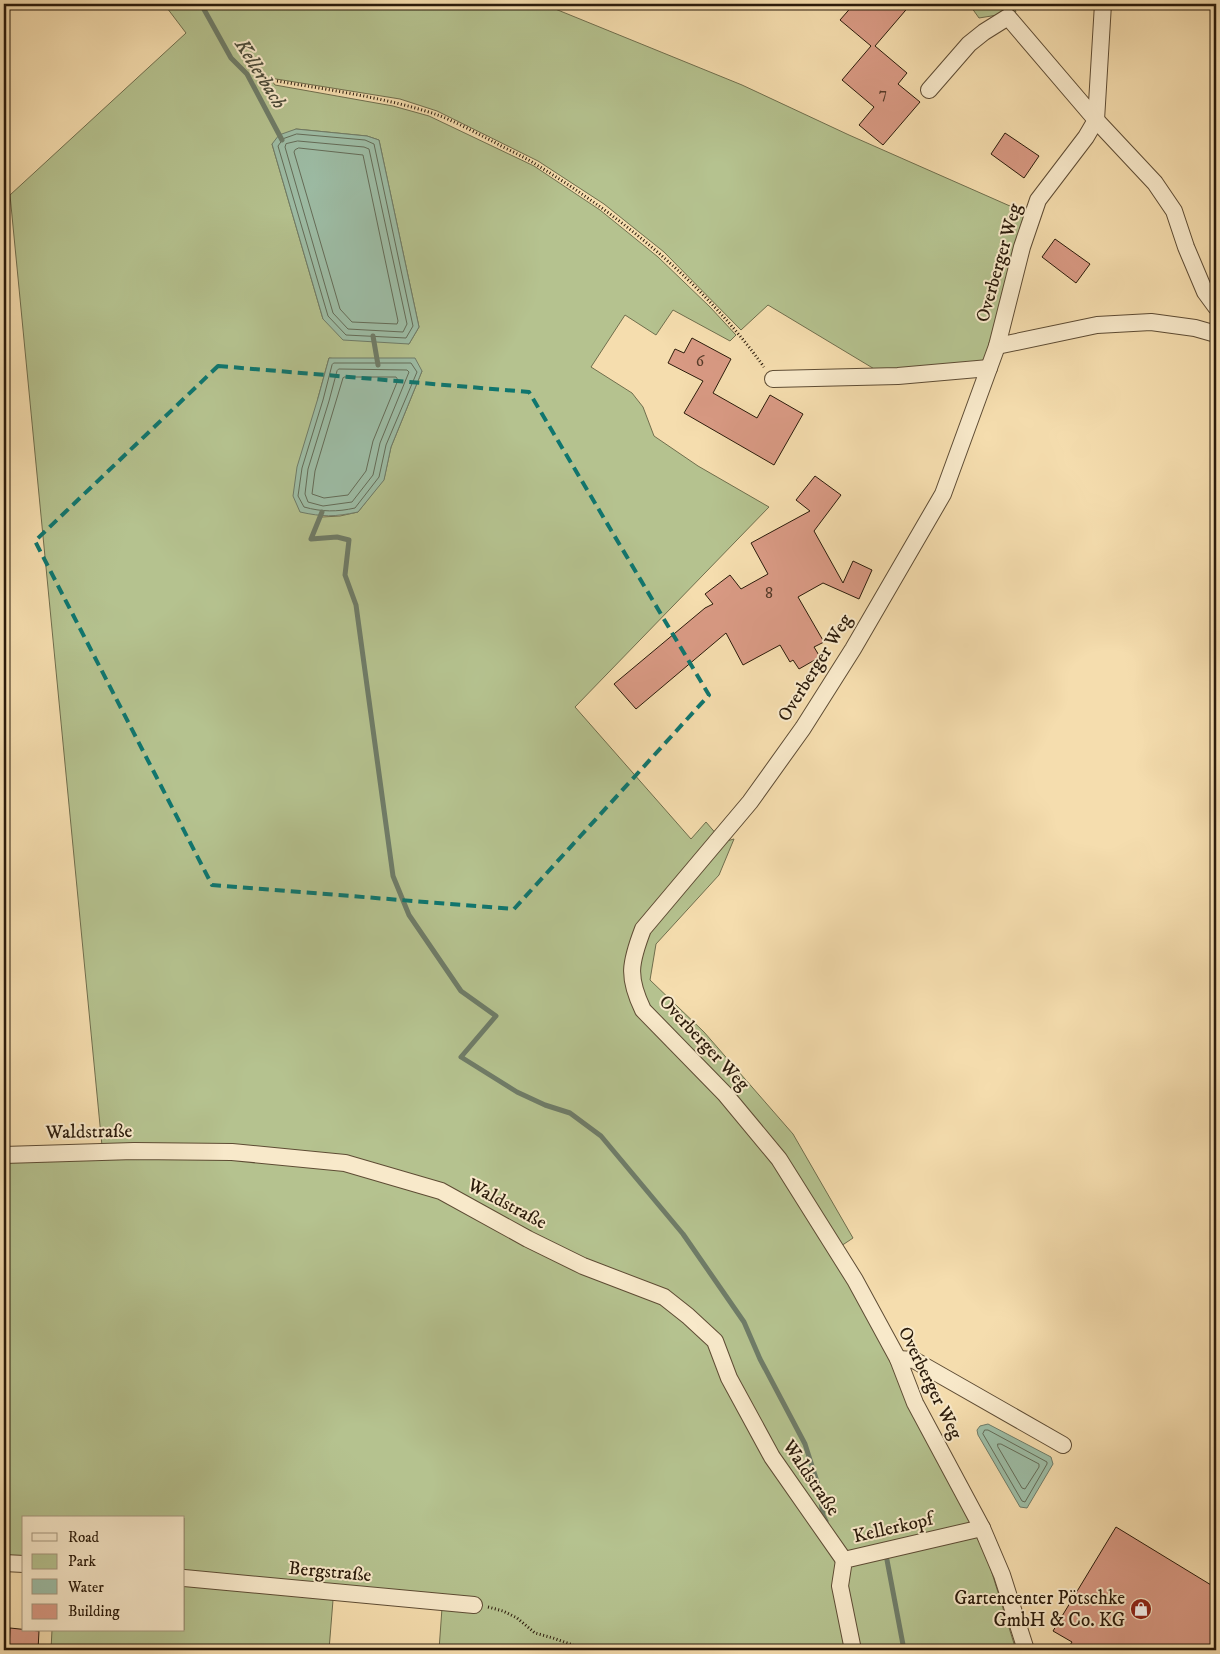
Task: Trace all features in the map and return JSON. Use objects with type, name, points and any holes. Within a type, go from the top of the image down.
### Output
[{"type":"street","name":"Overberger Weg","points":[[1026,1650],[1002,1575],[982,1528],[915,1403],[898,1359],[855,1280],[779,1159],[725,1094],[643,1010],[635,993],[631,977],[633,954],[643,929],[750,802],[803,728],[853,649],[943,494],[989,368],[1022,246],[1038,200],[1086,137],[1096,120],[1103,4]]},
{"type":"street","points":[[929,90],[969,44],[1008,17],[1096,120],[1155,183],[1174,211],[1205,292],[1216,306]]},
{"type":"street","name":"Overberger Weg","points":[[996,346],[1097,325],[1151,322],[1195,328],[1216,334]]},
{"type":"street","points":[[773,379],[898,376],[989,368]]},
{"type":"street","name":"Waldstraße","points":[[4,1155],[134,1151],[222,1152],[345,1163],[441,1191],[528,1239],[583,1266],[664,1297],[715,1341],[729,1378],[772,1457],[844,1560]]},
{"type":"street","points":[[898,1359],[914,1360],[1063,1446]]},
{"type":"street","name":"Kellerkopf","points":[[853,1650],[840,1586],[844,1560],[982,1528]]},
{"type":"street","points":[[4,1566],[22,1564]]},
{"type":"street","name":"Bergstraße","points":[[185,1578],[474,1605]]},
{"type":"path","points":[[277,81],[395,102],[434,114],[536,164],[602,207],[660,253],[711,303],[746,342],[773,379]]},
{"type":"path","points":[[474,1605],[503,1611],[517,1618],[535,1633],[587,1650]]},
{"type":"highlighted area","points":[[218,366],[529,392],[709,695],[514,909],[212,885],[35,541]]},
{"type":"green space","points":[[164,4],[543,4],[742,85],[849,135],[1028,214],[986,362],[876,370],[768,305],[741,330],[664,252],[604,204],[538,161],[437,111],[400,99],[270,78],[275,85],[393,106],[429,116],[534,166],[600,210],[658,257],[736,335],[730,341],[673,310],[656,335],[625,315],[591,367],[632,393],[643,407],[654,436],[698,466],[769,507],[575,707],[691,839],[706,822],[718,836],[641,928],[627,979],[778,1161],[853,1282],[976,1525],[844,1557],[731,1377],[689,1314],[583,1264],[441,1189],[344,1160],[102,1146],[10,195],[186,33]],"holes":[[[296,129],[367,136],[379,140],[419,327],[409,344],[323,319],[272,144]],[[329,358],[422,371],[391,447],[384,479],[358,512],[322,517],[318,398]]]},
{"type":"green space","points":[[969,4],[1012,4],[1016,12],[979,18]]},
{"type":"green space","points":[[734,839],[719,875],[656,944],[650,980],[704,1032],[793,1134],[853,1238],[841,1246],[647,1009],[635,976],[648,932],[723,842]]},
{"type":"green space","points":[[133,1154],[345,1167],[440,1194],[663,1299],[713,1342],[841,1560],[851,1650],[439,1650],[442,1608],[477,1613],[478,1598],[185,1574],[185,1516],[22,1516],[22,1558],[4,1556],[4,1163]]},
{"type":"green space","points":[[977,1537],[987,1557],[1016,1650],[857,1650],[843,1587],[847,1563]]},
{"type":"green space","points":[[185,1584],[333,1600],[329,1650],[51,1650],[52,1632],[185,1632]]},
{"type":"water","points":[[296,129],[367,136],[379,140],[419,327],[409,344],[343,340],[323,319],[272,144],[279,135]]},
{"type":"water","points":[[329,358],[415,358],[422,371],[391,447],[384,480],[358,512],[329,516],[300,512],[293,496],[297,467]]},
{"type":"water","points":[[988,1424],[1051,1457],[1053,1464],[1027,1508],[1020,1507],[978,1435],[977,1430],[980,1426]]},
{"type":"building","points":[[854,4],[911,4],[875,46],[907,73],[898,84],[920,102],[883,145],[859,125],[874,107],[842,80],[871,46],[840,20]]},
{"type":"building","points":[[1005,133],[1039,156],[1024,178],[991,154]]},
{"type":"building","points":[[1055,239],[1090,264],[1076,283],[1042,257]]},
{"type":"building","points":[[692,338],[731,359],[713,393],[757,418],[770,395],[803,414],[774,465],[684,413],[703,381],[668,363],[675,349],[684,353]]},
{"type":"building","points":[[815,476],[841,495],[814,531],[843,583],[853,561],[872,570],[859,599],[823,583],[798,597],[824,642],[814,647],[820,657],[799,669],[793,660],[790,662],[780,645],[743,665],[726,633],[636,709],[614,684],[705,608],[713,604],[705,594],[730,575],[741,589],[768,574],[751,543],[810,511],[796,500]]},
{"type":"building","name":"Gartencenter Pötschke GmbH & Co. KG","points":[[1116,1527],[1216,1588],[1216,1650],[1067,1650],[1072,1642],[1053,1631]]},
{"type":"building","points":[[10,1628],[22,1629],[22,1632],[39,1632],[38,1650],[9,1649]]},
{"type":"waterway","name":"Kellerbach","points":[[201,4],[231,58],[247,74],[282,140]]},
{"type":"waterway","points":[[373,336],[378,365]]},
{"type":"waterway","points":[[322,512],[311,539],[337,537],[349,540],[345,575],[356,605],[393,876],[409,915],[461,991],[496,1016],[461,1057],[517,1092],[545,1105],[570,1113],[601,1136],[683,1234],[744,1322],[760,1359],[805,1444],[819,1488],[823,1515],[826,1521]]},
{"type":"waterway","points":[[887,1560],[904,1650]]},
{"type":"place","name":"Gartencenter Pötschke GmbH & Co. KG","points":[[1141,1609]]}]
